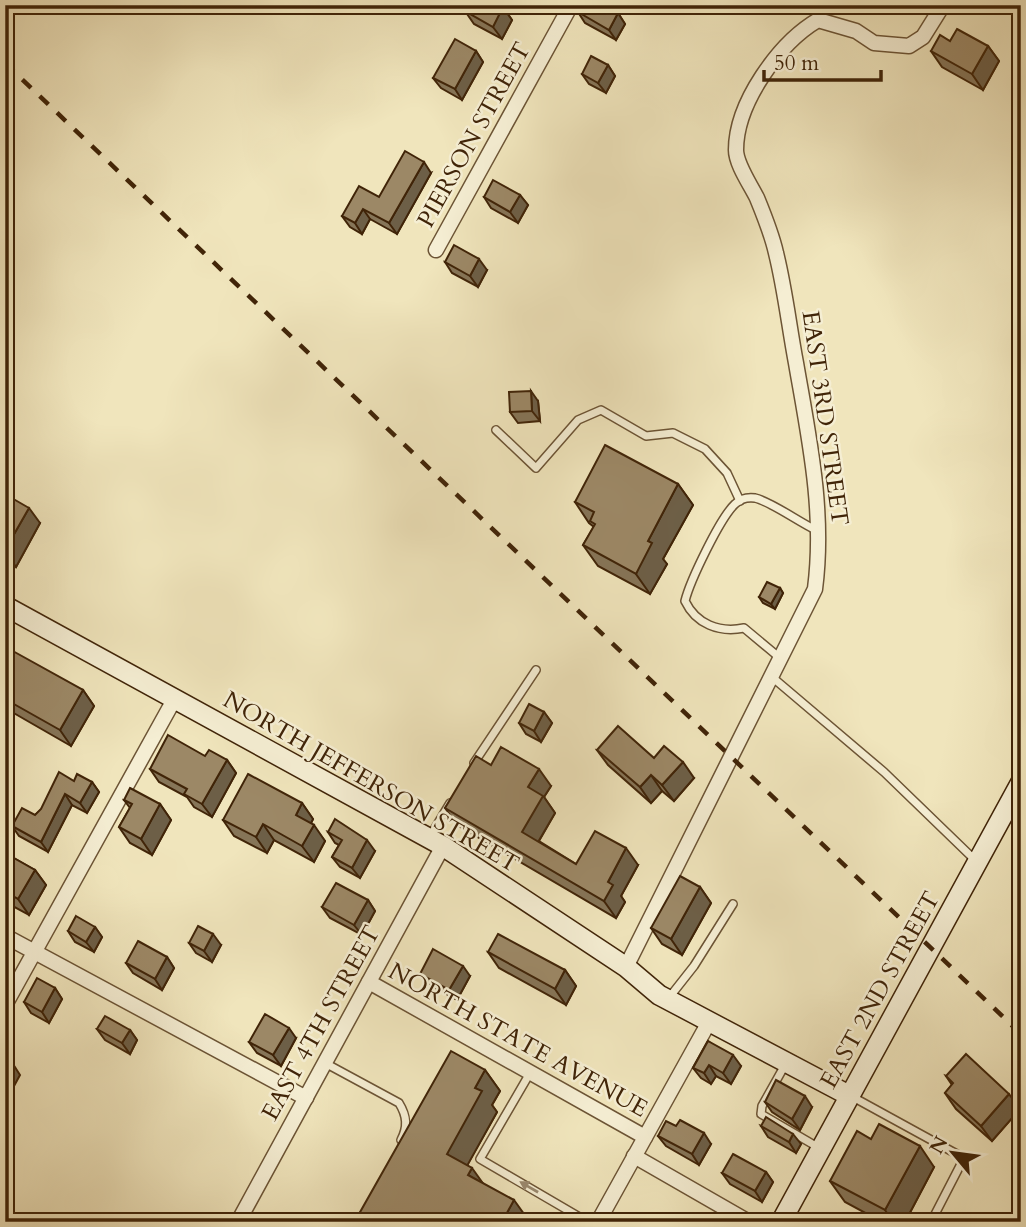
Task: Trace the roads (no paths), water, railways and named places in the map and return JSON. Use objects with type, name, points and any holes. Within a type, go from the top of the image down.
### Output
[{"type":"street","name":"PIERSON STREET","points":[[436,250],[571,5]]},
{"type":"street","name":"EAST 3RD STREET","points":[[625,967],[815,589],[819,532],[813,457],[776,252],[736,153],[738,127],[755,91],[777,55],[809,25],[818,20],[835,22],[874,43],[909,46],[922,37],[943,5]]},
{"type":"street","name":"NORTH JEFFERSON STREET","points":[[5,606],[436,842],[625,967],[668,999],[850,1096]]},
{"type":"street","points":[[5,1005],[175,698]]},
{"type":"street","name":"EAST 2ND STREET","points":[[781,1222],[1021,782]]},
{"type":"street","name":"EAST 4TH STREET","points":[[240,1217],[369,982],[436,842]]},
{"type":"street","points":[[5,936],[306,1098]]},
{"type":"street","name":"NORTH STATE AVENUE","points":[[369,982],[645,1137]]},
{"type":"street","points":[[598,1222],[709,1022]]},
{"type":"street","points":[[634,1156],[749,1222]]},
{"type":"lane","points":[[496,430],[536,468],[578,420],[601,410],[646,436],[673,433],[705,449],[727,473],[740,501]]},
{"type":"lane","points":[[780,659],[744,628],[722,630],[703,622],[691,612],[685,601],[688,586],[726,517],[740,501],[756,498],[819,532]]},
{"type":"lane","points":[[469,772],[536,670]]},
{"type":"lane","points":[[771,676],[884,772],[978,863]]},
{"type":"lane","points":[[436,842],[456,794]]},
{"type":"lane","points":[[668,999],[694,966],[733,904]]},
{"type":"lane","points":[[787,1062],[762,1106],[761,1114],[821,1149]]},
{"type":"lane","points":[[325,1063],[399,1103],[406,1114],[405,1132],[399,1144]]},
{"type":"lane","points":[[530,1073],[480,1159],[588,1222]]},
{"type":"lane","points":[[850,1096],[964,1158],[931,1222]]},
{"type":"lane","points":[[5,1217],[13,1222]]},
{"type":"lane","points":[[240,1217],[261,1222]]},
{"type":"railway","points":[[5,63],[1021,1034]]}]
